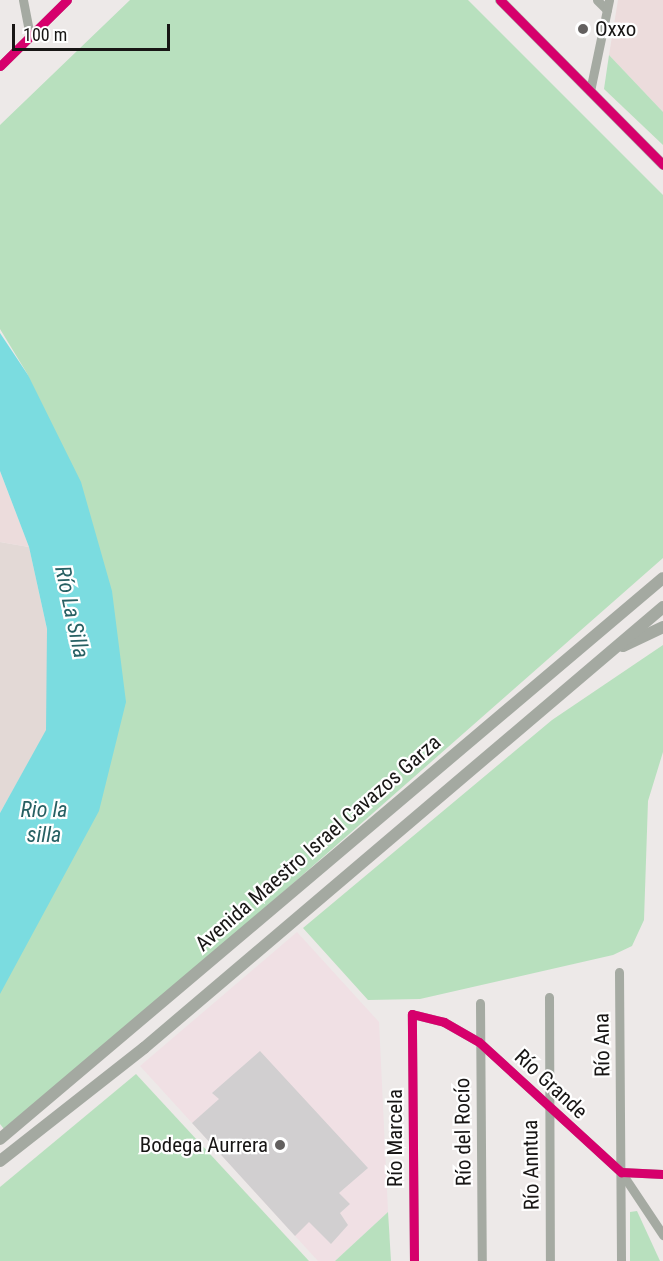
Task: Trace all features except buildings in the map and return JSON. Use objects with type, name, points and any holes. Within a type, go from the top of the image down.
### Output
[{"type":"main road","name":"Avenida Maestro Israel Cavazos Garza","points":[[0,1140],[663,578]]},
{"type":"main road","name":"Avenida Maestro Israel Cavazos Garza","points":[[1,1160],[111,1074],[663,607]]},
{"type":"main road","points":[[608,652],[663,627]]},
{"type":"main road","points":[[395,833],[417,804],[414,787]]},
{"type":"main road","points":[[111,1074],[108,1063],[120,1040]]},
{"type":"street","points":[[23,0],[30,36]]},
{"type":"street","points":[[0,66],[67,0]]},
{"type":"street","points":[[500,0],[663,165]]},
{"type":"street","points":[[590,91],[608,5],[597,0]]},
{"type":"street","name":"Río Ana","points":[[619,972],[621,1261]]},
{"type":"street","name":"Río Anntua","points":[[549,997],[550,1261]]},
{"type":"street","name":"Río del Rocío","points":[[480,1003],[482,1261]]},
{"type":"street","name":"Río Grande","points":[[412,1014],[444,1022],[479,1042],[621,1172]]},
{"type":"street","name":"Río Marcela","points":[[412,1014],[414,1261]]},
{"type":"street","points":[[621,1172],[663,1174]]},
{"type":"street","points":[[621,1172],[663,1234]]},
{"type":"street","points":[[663,1221],[663,1234]]},
{"type":"shaded area","points":[[618,0],[663,0],[663,112],[609,55]]},
{"type":"shaded area","points":[[0,471],[29,547],[0,542]]},
{"type":"shaded area","points":[[0,542],[29,547],[47,629],[47,730],[0,813]]},
{"type":"shaded area","points":[[297,932],[379,1022],[388,1212],[335,1261],[318,1261],[140,1066]]},
{"type":"green space","points":[[130,0],[468,0],[663,195],[663,558],[8,1134],[0,1124],[0,922],[90,765],[28,375],[0,329],[0,125]]},
{"type":"green space","points":[[609,55],[663,112],[663,145],[604,89]]},
{"type":"green space","points":[[663,645],[663,752],[648,801],[644,920],[632,946],[613,955],[420,999],[368,1000],[303,928],[552,720]]},
{"type":"green space","points":[[136,1074],[309,1261],[0,1261],[0,1187]]},
{"type":"green space","points":[[637,1211],[660,1261],[630,1261],[630,1212]]},
{"type":"green space","points":[[388,1212],[391,1261],[335,1261]]},
{"type":"water","name":"Rio la silla","points":[[0,333],[28,375],[81,482],[112,591],[126,702],[99,811],[0,994],[0,813],[46,730],[47,629],[29,547],[0,471]]},
{"type":"cycle path","points":[[0,66],[67,0]]},
{"type":"cycle path","points":[[500,0],[663,165]]},
{"type":"cycle path","points":[[414,1261],[412,1014],[444,1022],[479,1042],[621,1172],[663,1174]]},
{"type":"place","name":"Oxxo","points":[[583,29]]},
{"type":"place","name":"Bodega Aurrera","points":[[280,1145]]},
{"type":"water label","name":"Río La Silla","points":[[72,612]]}]
